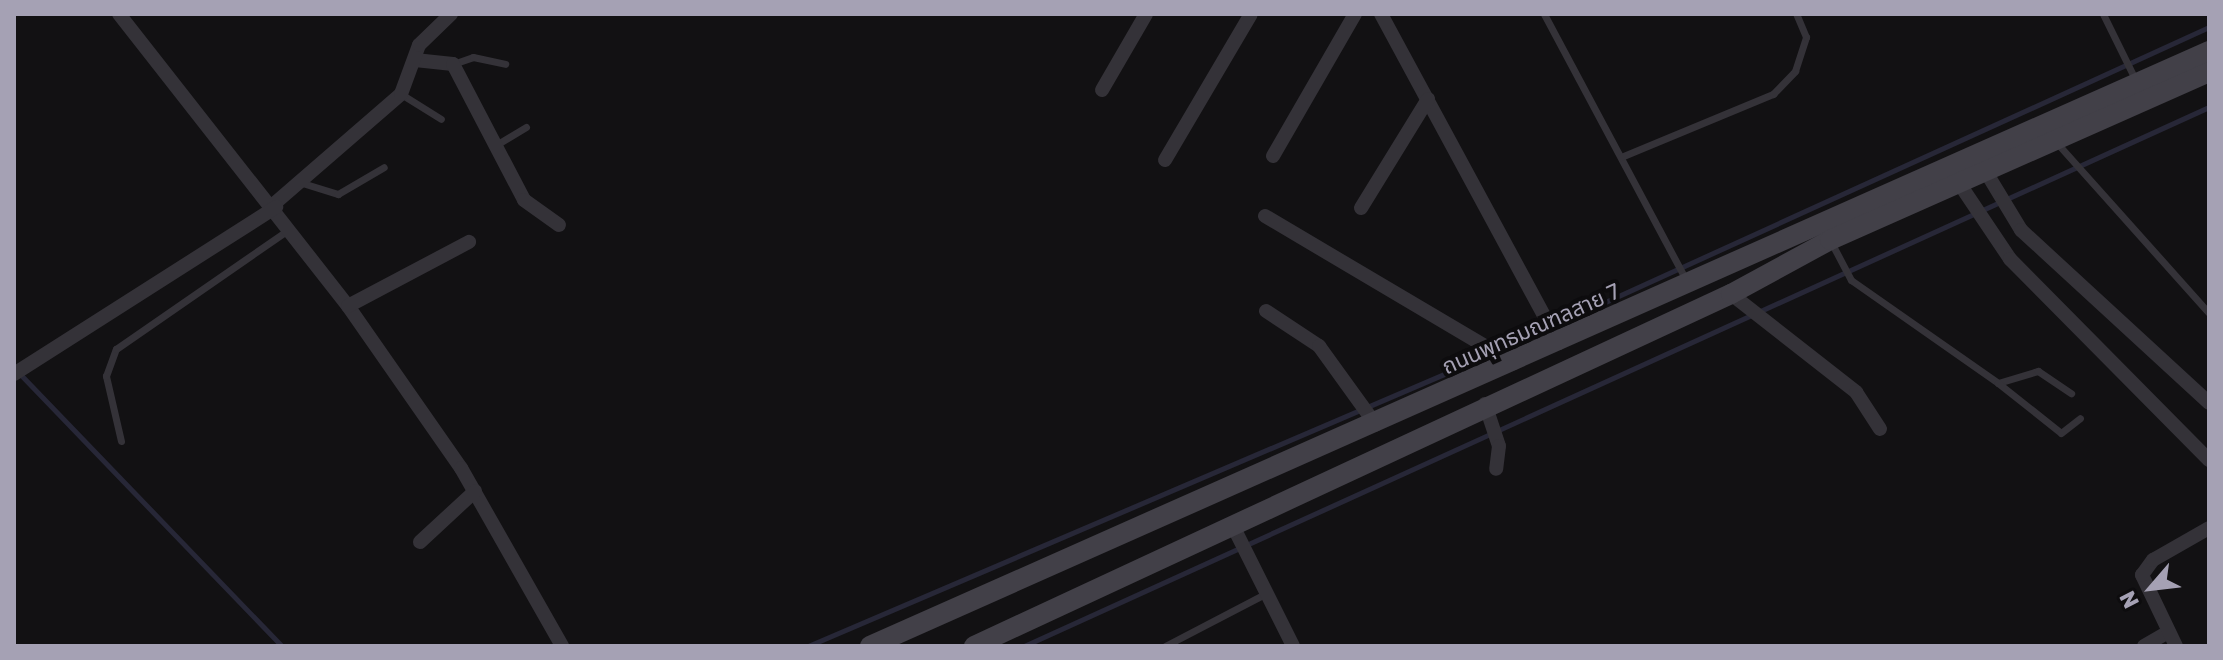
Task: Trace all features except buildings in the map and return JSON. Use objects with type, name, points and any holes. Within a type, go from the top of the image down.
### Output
[{"type":"main road","name":"ถนนพุทธมณฑลสาย 7","points":[[870,646],[2136,80],[2209,51]]},
{"type":"main road","points":[[974,646],[1739,299],[1959,183],[2061,148],[2209,72]]},
{"type":"street","points":[[119,14],[275,206],[348,306],[475,491],[562,646]]},
{"type":"street","points":[[14,374],[275,206],[401,94],[426,36],[451,14]]},
{"type":"street","points":[[1102,90],[1146,14]]},
{"type":"street","points":[[1165,160],[1251,14]]},
{"type":"street","points":[[1273,156],[1355,14]]},
{"type":"street","points":[[1381,14],[1557,340]]},
{"type":"street","points":[[415,60],[453,64],[533,213],[559,225]]},
{"type":"street","points":[[1361,208],[1428,99]]},
{"type":"street","points":[[1986,172],[2017,224],[2053,262],[2209,403]]},
{"type":"street","points":[[1959,183],[1994,240],[2032,283],[2209,460]]},
{"type":"street","points":[[1265,216],[1491,346],[1510,360]]},
{"type":"street","points":[[348,306],[469,242]]},
{"type":"street","points":[[2032,283],[2053,262]]},
{"type":"street","points":[[1739,299],[1757,319],[1856,392],[1880,429]]},
{"type":"street","points":[[1266,311],[1319,346],[1374,423]]},
{"type":"street","points":[[1488,413],[1499,446],[1496,469]]},
{"type":"street","points":[[420,542],[475,491]]},
{"type":"street","points":[[2176,646],[2142,575],[2153,560],[2209,528]]},
{"type":"street","points":[[1235,530],[1293,646]]},
{"type":"street","points":[[2144,646],[2168,632]]},
{"type":"lane","points":[[1544,14],[1687,283]]},
{"type":"lane","points":[[1621,157],[1773,94],[1795,71],[1806,37],[1796,14]]},
{"type":"lane","points":[[2103,14],[2136,80]]},
{"type":"lane","points":[[453,64],[473,57],[505,64]]},
{"type":"lane","points":[[401,94],[441,119]]},
{"type":"lane","points":[[496,145],[526,127]]},
{"type":"lane","points":[[2061,148],[2209,313]]},
{"type":"lane","points":[[299,182],[338,194],[384,167]]},
{"type":"lane","points":[[121,441],[106,376],[116,349],[291,228]]},
{"type":"lane","points":[[1834,249],[1851,280],[1998,383],[2061,433],[2080,418]]},
{"type":"lane","points":[[1998,383],[2038,371],[2071,393]]},
{"type":"lane","points":[[1165,646],[1267,593]]},
{"type":"waterway","points":[[1500,350],[2209,27]]},
{"type":"waterway","points":[[1024,646],[2209,107]]},
{"type":"waterway","points":[[808,646],[1491,354]]},
{"type":"waterway","points":[[19,373],[282,646]]}]
